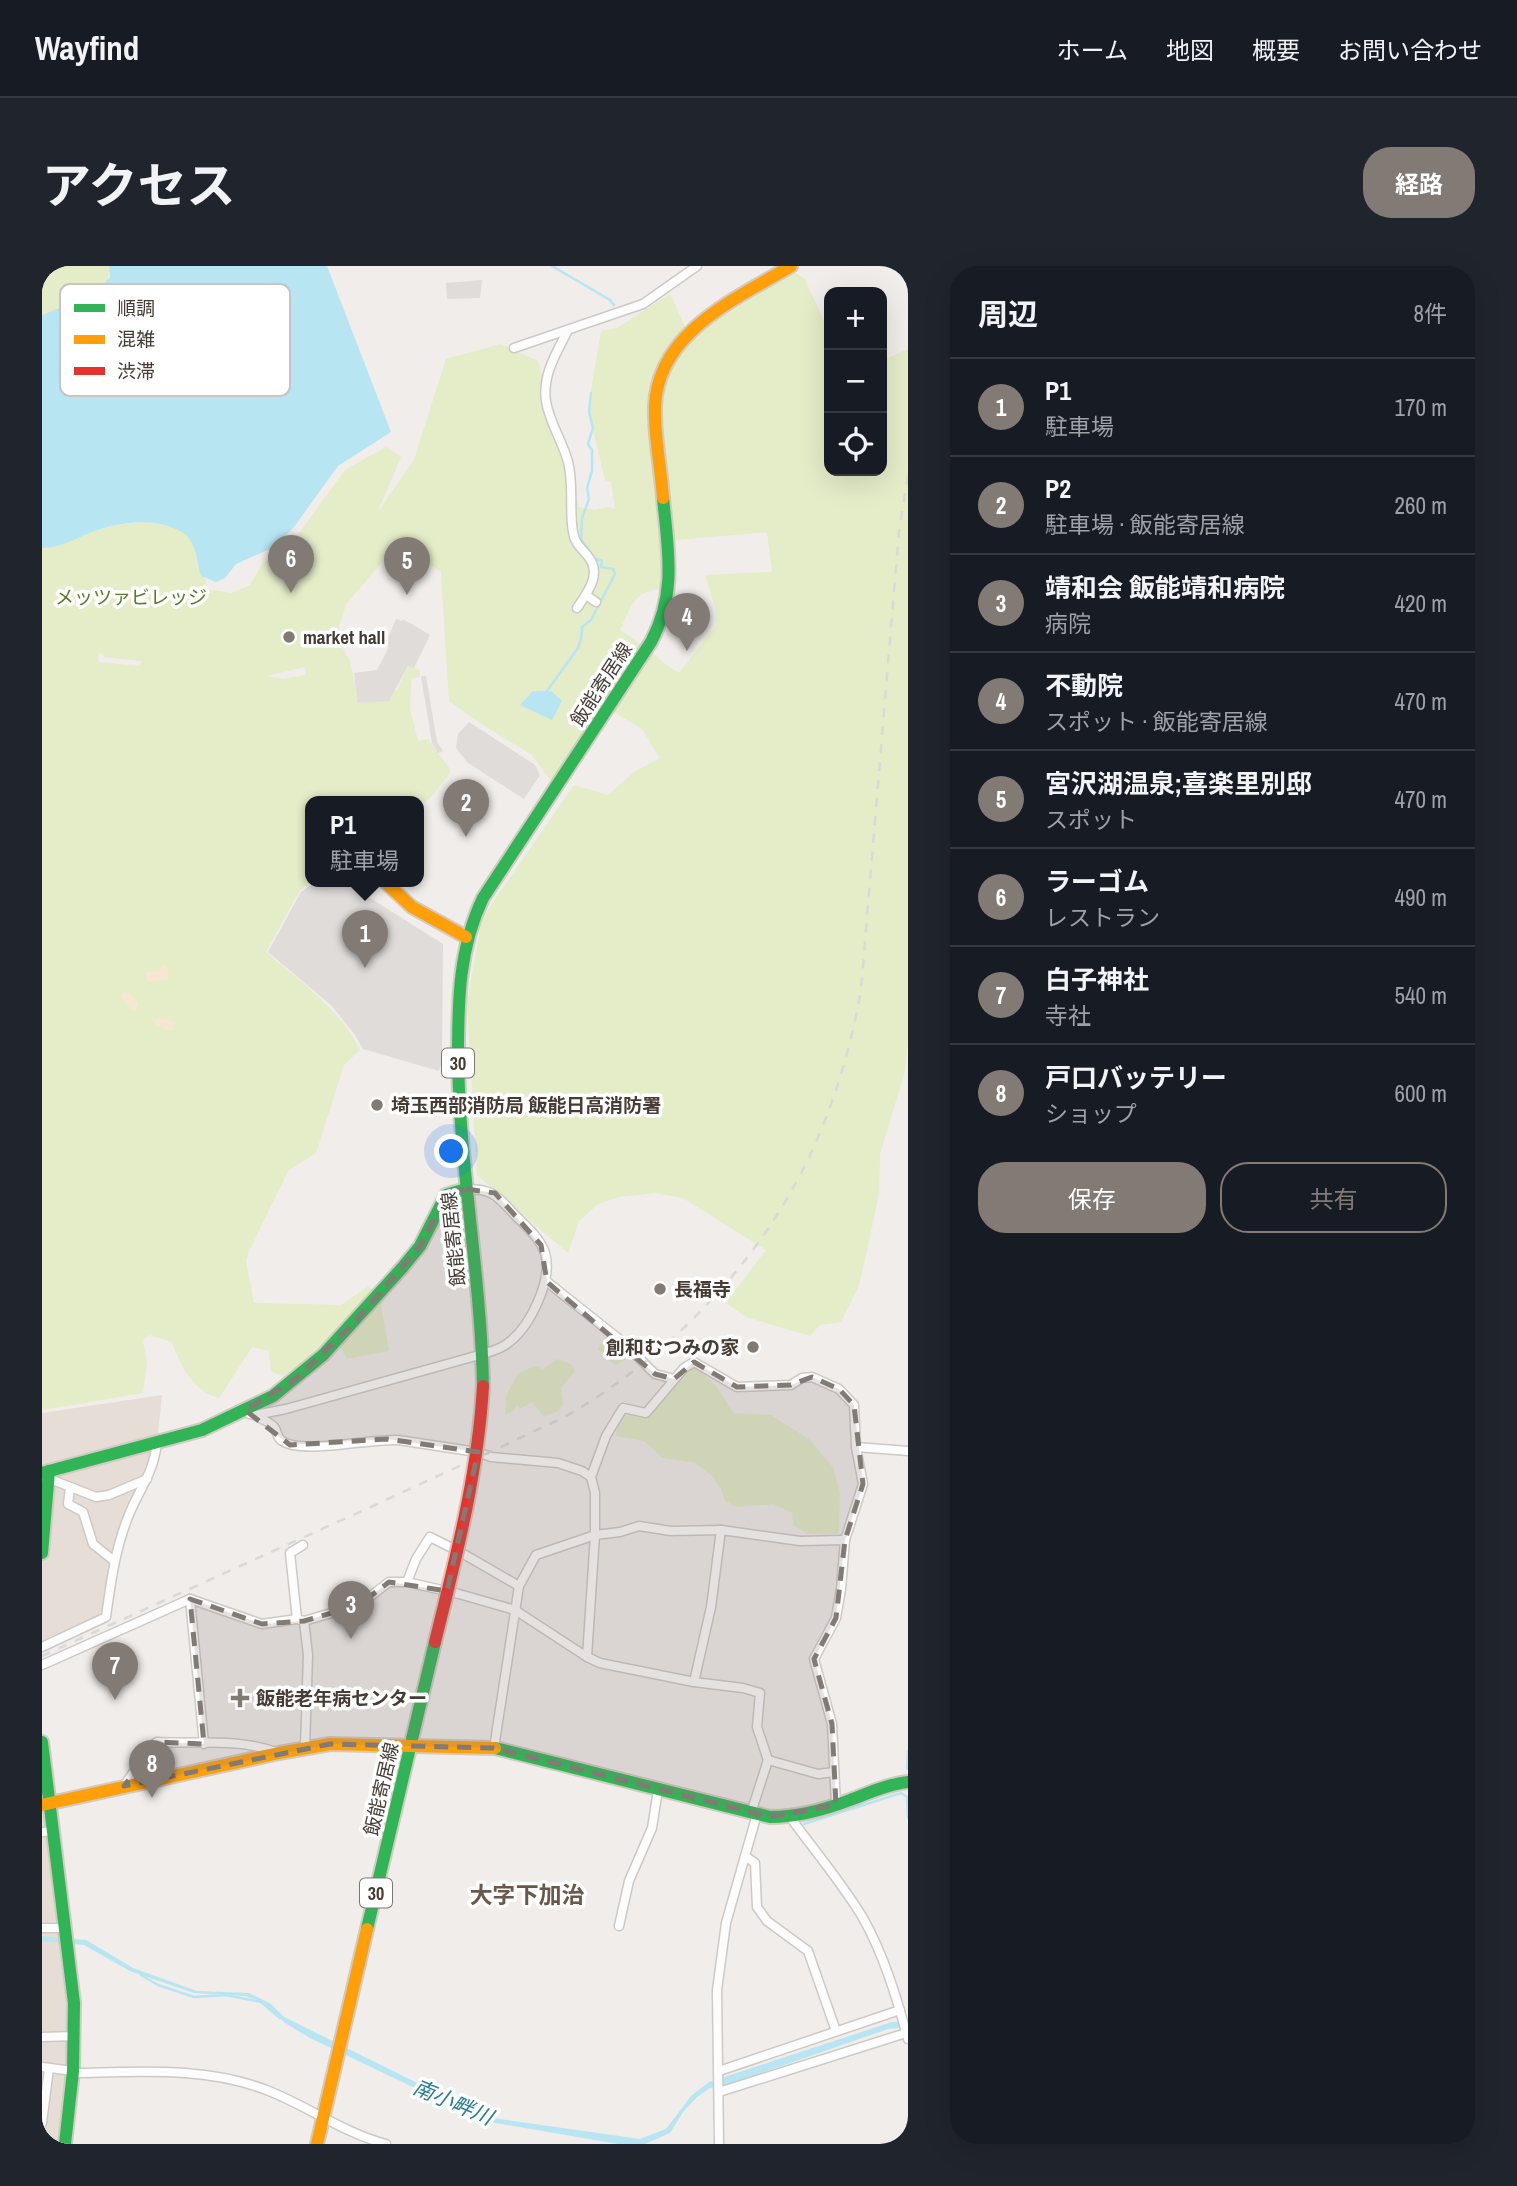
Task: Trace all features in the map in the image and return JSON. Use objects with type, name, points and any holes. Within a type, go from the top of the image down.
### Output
[{"type":"main road","name":"飯能寄居線","points":[[317,2144],[471,1495],[480,1441],[483,1354],[461,1125],[458,1023],[458,978],[466,937],[483,898],[651,642],[665,611],[670,592],[670,566],[656,409],[656,394],[664,366],[671,353],[692,331],[791,266]]},
{"type":"main road","points":[[389,887],[410,906],[466,937]]},
{"type":"main road","points":[[42,1553],[47,1475],[202,1430],[250,1413],[323,1356],[414,1253],[446,1195],[466,1189]]},
{"type":"main road","points":[[42,1742],[48,1832],[66,1930],[75,2036],[65,2144]]},
{"type":"main road","points":[[46,1804],[330,1744],[494,1748],[754,1813],[790,1817],[811,1814],[908,1782]]},
{"type":"street","points":[[514,348],[643,304],[697,266]]},
{"type":"street","points":[[568,330],[546,377],[545,401],[569,464],[573,535],[593,565],[593,581],[577,608]]},
{"type":"street","points":[[586,595],[596,602]]},
{"type":"street","points":[[250,1413],[286,1409],[507,1345],[541,1296],[546,1282],[547,1262],[544,1250],[536,1237],[495,1193],[466,1189]]},
{"type":"street","points":[[546,1282],[624,1343],[655,1374],[674,1379]]},
{"type":"street","points":[[587,1657],[595,1535],[595,1493],[591,1478],[606,1436],[623,1408],[646,1412],[674,1379],[694,1362],[737,1387],[791,1385],[802,1378],[812,1377],[839,1389],[854,1405],[856,1447],[863,1484],[845,1540],[836,1618],[814,1659],[832,1724],[836,1805]]},
{"type":"street","points":[[250,1413],[274,1427],[278,1438],[290,1445],[319,1446],[398,1440],[477,1452],[491,1457],[558,1463],[582,1471],[591,1478]]},
{"type":"street","points":[[42,1647],[106,1617],[113,1560],[131,1510],[154,1465],[157,1443]]},
{"type":"street","points":[[856,1447],[908,1451]]},
{"type":"street","points":[[47,1475],[70,1488],[96,1497],[109,1495],[147,1479]]},
{"type":"street","points":[[70,1488],[68,1504],[83,1512],[93,1544],[113,1560]]},
{"type":"street","points":[[494,1748],[519,1586],[536,1555],[595,1535],[639,1526],[671,1531],[721,1530],[800,1541],[845,1540]]},
{"type":"street","points":[[694,1682],[711,1608],[721,1530]]},
{"type":"street","points":[[407,1582],[416,1559],[430,1537],[519,1586]]},
{"type":"street","points":[[303,1545],[290,1552],[308,1655],[304,1748]]},
{"type":"street","points":[[42,1665],[190,1599],[262,1624],[300,1620],[359,1605],[389,1582],[407,1582],[515,1610],[600,1663],[760,1693],[757,1727],[768,1760],[726,1923],[717,1990],[719,2144]]},
{"type":"street","points":[[190,1599],[204,1744]]},
{"type":"street","points":[[124,1786],[151,1746],[157,1742],[239,1742],[279,1753]]},
{"type":"street","points":[[768,1760],[818,1774],[834,1772]]},
{"type":"street","points":[[619,1926],[629,1881],[652,1828],[658,1790]]},
{"type":"street","points":[[719,2090],[907,2034],[863,1919],[790,1817]]},
{"type":"street","points":[[745,1856],[755,1863],[757,1907],[767,1921],[808,1951],[836,2031]]},
{"type":"street","points":[[42,1928],[66,1930]]},
{"type":"street","points":[[719,2073],[836,2031],[901,2013]]},
{"type":"street","points":[[42,2036],[75,2036]]},
{"type":"street","points":[[42,2123],[46,2068],[73,2072],[181,2073],[223,2078],[269,2091],[364,2138],[386,2144]]},
{"type":"highlighted area","points":[[466,1189],[495,1193],[541,1245],[547,1282],[655,1374],[674,1379],[694,1362],[737,1387],[791,1385],[812,1377],[839,1389],[854,1405],[863,1484],[845,1540],[836,1618],[814,1659],[832,1724],[836,1805],[770,1817],[494,1748],[330,1744],[124,1786],[157,1742],[204,1744],[190,1599],[262,1624],[304,1621],[359,1605],[389,1582],[447,1591],[478,1452],[387,1439],[290,1445],[245,1410],[294,1380],[351,1326],[420,1246],[446,1195]]},
{"type":"shaded area","points":[[482,280],[480,298],[447,299],[446,283]]},
{"type":"shaded area","points":[[396,619],[403,619],[430,635],[414,668],[408,666],[389,701],[358,703],[354,673],[377,670],[389,647],[385,645]]},
{"type":"shaded area","points":[[421,676],[426,676],[437,742],[443,751],[438,753],[432,743]]},
{"type":"shaded area","points":[[469,722],[535,765],[540,775],[524,799],[468,763],[456,748],[458,734]]},
{"type":"shaded area","points":[[308,887],[353,887],[443,944],[442,1061],[439,1071],[363,1049],[332,1006],[268,952],[301,892]]},
{"type":"shaded area","points":[[162,1395],[157,1443],[131,1510],[106,1617],[42,1647],[42,1413]]},
{"type":"shaded area","points":[[42,1742],[70,1975],[65,2144],[42,2144]]},
{"type":"green space","points":[[42,266],[109,266],[109,276],[104,284],[60,284],[60,308],[42,315]]},
{"type":"green space","name":"メッツァビレッジ","points":[[793,272],[804,278],[824,321],[824,476],[887,476],[887,359],[908,349],[908,1037],[905,1071],[880,1154],[879,1193],[859,1285],[841,1322],[820,1325],[810,1336],[746,1317],[726,1303],[766,1250],[683,1198],[655,1193],[619,1197],[598,1204],[579,1221],[568,1253],[477,1175],[467,1003],[482,918],[574,785],[608,795],[634,772],[660,758],[642,729],[602,705],[551,781],[531,754],[449,701],[441,572],[398,544],[346,604],[338,630],[342,647],[350,661],[359,703],[397,690],[409,665],[420,670],[420,676],[411,679],[410,709],[418,741],[428,739],[450,769],[450,773],[424,803],[424,796],[305,796],[305,886],[300,890],[266,952],[330,1009],[352,1035],[360,1050],[344,1065],[316,1153],[288,1171],[246,1261],[254,1303],[341,1305],[369,1286],[380,1299],[389,1351],[347,1359],[340,1346],[282,1376],[271,1371],[269,1351],[252,1347],[219,1398],[195,1384],[179,1360],[172,1342],[150,1335],[143,1340],[147,1364],[143,1393],[42,1410],[42,548],[64,544],[109,527],[157,523],[179,530],[192,541],[199,570],[206,580],[206,589],[232,593],[250,585],[262,564],[280,552],[300,532],[345,470],[386,447],[401,457],[377,513],[414,460],[446,359],[501,344],[538,361],[579,507],[595,510],[608,507],[615,509],[611,482],[605,480],[588,408],[601,331],[617,328],[670,294],[690,337]],"holes":[[[767,532],[772,572],[705,575],[716,610],[716,626],[679,673],[620,630],[631,606],[640,595],[665,589],[663,554],[676,540]],[[99,652],[105,657],[142,661],[139,666],[98,662]],[[305,667],[306,675],[284,679],[266,676]]]},
{"type":"green space","points":[[608,1334],[631,1353],[631,1357],[615,1365],[598,1349]]},
{"type":"green space","points":[[557,1359],[571,1364],[575,1371],[561,1388],[563,1405],[558,1411],[544,1417],[532,1402],[520,1409],[518,1405],[511,1413],[505,1414],[506,1396],[518,1373],[535,1366],[543,1369]]},
{"type":"green space","points":[[695,1365],[716,1386],[734,1413],[771,1415],[809,1439],[833,1467],[840,1492],[837,1534],[807,1534],[793,1525],[792,1513],[773,1504],[736,1507],[725,1501],[713,1477],[696,1463],[663,1458],[644,1441],[615,1436],[622,1415],[644,1416]]},
{"type":"sand","points":[[163,966],[168,969],[168,979],[150,982],[146,979],[145,972],[157,971]]},
{"type":"sand","points":[[123,991],[131,994],[138,1003],[136,1011],[121,997]]},
{"type":"sand","points":[[159,1017],[176,1022],[174,1030],[168,1031],[157,1026],[154,1021]]},
{"type":"water","points":[[109,266],[327,266],[391,432],[338,466],[294,527],[274,547],[236,564],[225,578],[216,582],[201,576],[194,548],[186,535],[160,524],[142,522],[115,525],[64,544],[42,548],[42,315],[60,308],[60,396],[290,396],[290,284],[103,284],[110,277]]},
{"type":"water","points":[[533,691],[551,691],[562,701],[552,720],[520,705]]},
{"type":"water","points":[[42,1936],[86,1940],[133,1968],[197,1991],[249,1993],[271,2004],[284,2017],[486,2117],[640,2139],[666,2129],[691,2096],[709,2082],[892,2022],[908,2022],[908,2027],[888,2029],[724,2086],[710,2088],[683,2112],[670,2133],[645,2144],[618,2144],[484,2121],[310,2038],[285,2023],[263,2002],[245,1996],[194,1993],[130,1971],[84,1945],[42,1941]]},
{"type":"waterway","points":[[552,266],[610,300],[614,305]]},
{"type":"waterway","points":[[547,691],[578,648],[582,627],[591,620],[615,574],[613,569],[601,567],[602,561],[594,558],[581,539],[582,518],[589,499],[587,488],[592,471],[592,450],[588,444],[593,428],[589,412],[591,393]]},
{"type":"waterway","points":[[907,1769],[908,1751]]},
{"type":"waterway","points":[[804,1824],[901,1793],[907,1797],[908,1818]]},
{"type":"waterway","name":"南小畔川","points":[[141,1975],[158,1985],[194,1997],[226,1995],[261,2002],[280,2018]]},
{"type":"railway","points":[[42,1656],[575,1411],[651,1357],[686,1326],[749,1256],[776,1217],[819,1135],[839,1082],[861,990],[899,531],[908,476]]},
{"type":"traffic: fast","points":[[483,1386],[459,1097],[459,1014],[465,955],[483,898],[651,642],[659,624],[665,606],[669,571],[663,498]]},
{"type":"traffic: fast","points":[[42,1473],[202,1430],[273,1396],[323,1355],[402,1268],[420,1246],[446,1195],[466,1189]]},
{"type":"traffic: fast","points":[[42,1553],[49,1471]]},
{"type":"traffic: fast","points":[[367,1929],[435,1642]]},
{"type":"traffic: fast","points":[[42,1742],[74,2003],[73,2071],[65,2144]]},
{"type":"traffic: fast","points":[[495,1748],[770,1817],[821,1810],[908,1782]]},
{"type":"traffic: slow","points":[[663,498],[655,406],[659,380],[670,358],[685,338],[725,305],[791,266]]},
{"type":"traffic: slow","points":[[390,887],[412,907],[466,937]]},
{"type":"traffic: slow","points":[[42,1805],[330,1744],[495,1748]]},
{"type":"traffic: slow","points":[[317,2144],[367,1929]]},
{"type":"traffic: jam","points":[[435,1642],[471,1483],[483,1386]]},
{"type":"place","name":"ラーゴム","points":[[291,593]]},
{"type":"place","name":"宮沢湖温泉;喜楽里別邸","points":[[407,595]]},
{"type":"place","name":"market hall","points":[[289,637]]},
{"type":"place","name":"不動院","points":[[687,651]]},
{"type":"place","name":"P2","points":[[466,837]]},
{"type":"place","name":"P1","points":[[365,968]]},
{"type":"place","name":"埼玉西部消防局 飯能日高消防署","points":[[377,1105]]},
{"type":"place","name":"長福寺","points":[[660,1289]]},
{"type":"place","name":"創和むつみの家","points":[[753,1347]]},
{"type":"place","name":"靖和会 飯能靖和病院","points":[[351,1639]]},
{"type":"place","name":"飯能老年病センター","points":[[240,1698]]},
{"type":"place","name":"白子神社","points":[[115,1700]]},
{"type":"place","name":"戸口バッテリー","points":[[152,1798]]},
{"type":"district","name":"大字下加治","points":[[527,1894]]}]
